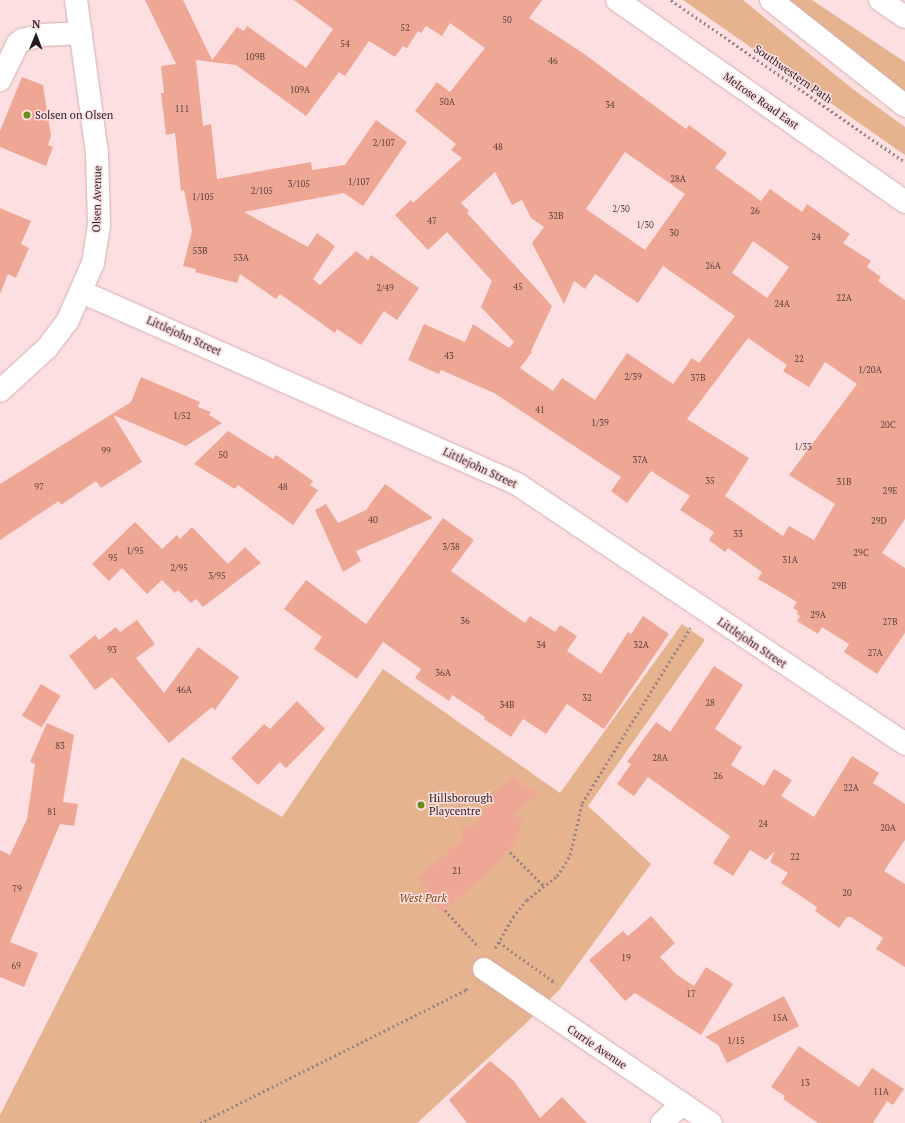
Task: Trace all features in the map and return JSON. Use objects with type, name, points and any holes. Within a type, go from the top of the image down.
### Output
[{"type":"main road","name":"Olsen Avenue","points":[[0,390],[47,348],[68,320],[82,292],[93,263],[99,226],[97,153],[76,0]]},
{"type":"main road","name":"Melrose Road East","points":[[617,0],[905,202]]},
{"type":"main road","points":[[771,0],[905,106]]},
{"type":"main road","points":[[880,0],[905,17]]},
{"type":"main road","points":[[0,80],[18,43],[22,40],[43,34],[81,33]]},
{"type":"main road","name":"Littlejohn Street","points":[[82,292],[517,484],[905,744]]},
{"type":"main road","name":"Currie Avenue","points":[[482,965],[711,1123]]},
{"type":"main road","points":[[662,1123],[682,1104]]},
{"type":"path","name":"Southwestern Path","points":[[671,0],[905,162]]},
{"type":"path","points":[[200,1123],[466,990],[499,942],[513,917],[527,900],[557,876],[570,855],[582,803],[693,623]]},
{"type":"path","points":[[510,852],[545,887]]},
{"type":"path","points":[[445,910],[482,965]]},
{"type":"path","points":[[499,942],[553,981],[549,988]]},
{"type":"green space","points":[[683,0],[743,0],[854,90],[905,127],[905,155]]},
{"type":"green space","points":[[789,0],[812,0],[905,62],[905,93],[880,77]]},
{"type":"green space","name":"West Park","points":[[682,624],[705,640],[588,806],[651,864],[560,989],[522,1027],[417,1123],[0,1123],[0,1115],[182,757],[282,817],[383,669],[560,793]]},
{"type":"building","points":[[145,0],[183,0],[212,60],[237,27],[244,31],[247,26],[306,68],[333,29],[294,0],[542,0],[529,18],[580,51],[686,129],[689,125],[727,153],[715,168],[761,201],[770,189],[802,212],[807,204],[850,234],[843,243],[871,261],[867,267],[881,277],[878,281],[905,300],[905,519],[882,553],[905,568],[905,633],[877,674],[844,652],[849,644],[822,627],[818,634],[797,621],[800,616],[797,614],[798,611],[793,608],[797,602],[758,579],[762,572],[728,548],[725,552],[709,540],[714,532],[680,510],[690,496],[651,471],[627,503],[611,491],[621,477],[494,393],[441,370],[439,374],[408,360],[424,324],[465,342],[473,324],[509,348],[514,342],[481,307],[492,281],[447,232],[428,250],[395,215],[411,200],[413,203],[462,158],[451,150],[456,144],[415,111],[437,82],[450,92],[485,48],[450,23],[442,36],[426,26],[421,33],[418,31],[407,48],[403,46],[395,57],[369,41],[345,76],[339,72],[306,116],[236,65],[196,60],[203,126],[211,124],[217,179],[311,162],[312,170],[345,165],[376,120],[407,142],[363,206],[344,193],[244,212],[308,247],[317,233],[335,246],[313,279],[320,285],[356,251],[368,260],[371,255],[419,288],[397,320],[384,311],[361,345],[337,329],[335,333],[280,294],[276,299],[240,274],[237,283],[195,272],[196,269],[183,266],[192,231],[184,190],[181,191],[175,133],[166,135],[161,93],[164,93],[161,66],[176,64]],"holes":[[[625,152],[685,194],[645,250],[586,209]],[[495,172],[512,205],[522,200],[531,218],[544,227],[532,243],[564,304],[574,281],[585,289],[595,274],[638,303],[663,266],[735,316],[699,363],[692,358],[673,384],[627,353],[595,400],[562,378],[553,391],[520,368],[532,352],[531,351],[552,306],[467,213],[469,211],[461,203]],[[753,241],[789,267],[767,298],[732,273]],[[748,338],[787,365],[783,371],[809,387],[825,362],[857,384],[789,475],[835,504],[814,540],[789,526],[783,536],[725,496],[749,458],[687,419]]]},
{"type":"building","name":"Solsen on Olsen","points":[[22,77],[43,85],[51,136],[48,145],[53,147],[46,166],[0,147],[0,131]]},
{"type":"building","points":[[0,208],[31,221],[21,244],[29,248],[16,278],[8,274],[0,294]]},
{"type":"building","points":[[141,377],[200,402],[198,407],[211,412],[209,415],[222,423],[186,446],[113,415],[142,462],[101,488],[96,481],[61,505],[59,501],[0,540],[0,484],[131,402]]},
{"type":"building","points":[[228,431],[273,459],[276,455],[313,481],[310,485],[318,490],[293,525],[238,485],[235,489],[194,464]]},
{"type":"building","points":[[385,484],[433,518],[356,551],[361,561],[343,572],[315,510],[326,504],[338,523],[366,510]]},
{"type":"building","points":[[443,518],[474,540],[451,571],[525,623],[530,616],[555,632],[560,625],[577,636],[567,651],[601,674],[628,632],[631,634],[643,616],[669,634],[604,729],[567,704],[546,734],[523,719],[511,737],[484,719],[485,717],[452,695],[449,701],[415,678],[421,669],[383,642],[357,679],[314,649],[322,637],[284,609],[306,580],[366,624]]},
{"type":"building","points":[[135,522],[162,549],[177,535],[180,539],[192,527],[228,564],[245,547],[261,563],[203,607],[196,599],[191,603],[178,590],[175,593],[162,580],[147,594],[122,568],[109,581],[92,564]]},
{"type":"building","points":[[137,620],[155,644],[136,658],[164,693],[198,647],[239,677],[215,710],[212,707],[169,743],[112,677],[95,690],[69,656],[95,635],[99,640],[116,627],[120,632]]},
{"type":"building","points":[[714,666],[743,685],[715,729],[742,747],[731,765],[764,786],[774,769],[792,780],[781,796],[814,817],[852,756],[879,773],[873,783],[905,804],[905,840],[884,871],[905,884],[905,967],[876,949],[883,938],[851,917],[847,917],[839,928],[815,911],[817,907],[781,883],[788,873],[770,862],[775,851],[766,860],[750,850],[733,876],[713,863],[730,836],[648,777],[634,796],[617,784],[631,764],[627,762],[656,722],[670,732]]},
{"type":"building","points":[[41,684],[61,696],[42,728],[22,716]]},
{"type":"building","points":[[297,701],[325,729],[286,768],[280,762],[258,785],[231,758],[264,724],[270,729]]},
{"type":"building","points":[[47,723],[74,735],[63,802],[78,804],[74,826],[60,824],[10,942],[38,953],[24,987],[0,977],[0,850],[10,855],[27,819],[35,764],[30,762]]},
{"type":"building","points":[[514,776],[523,785],[539,793],[513,816],[523,819],[518,839],[497,864],[442,913],[422,891],[426,888],[417,878],[462,840],[462,827],[473,826],[493,801],[491,797]]},
{"type":"building","points":[[651,916],[675,943],[660,957],[676,974],[694,986],[706,967],[733,984],[701,1035],[635,993],[625,1001],[589,960],[623,931],[628,936]]},
{"type":"building","points":[[784,996],[799,1026],[727,1063],[718,1045],[705,1037]]},
{"type":"building","points":[[799,1046],[859,1087],[872,1068],[904,1089],[893,1105],[887,1101],[873,1123],[818,1123],[783,1099],[785,1096],[771,1087]]},
{"type":"building","points":[[490,1061],[514,1081],[540,1118],[562,1097],[587,1123],[467,1123],[449,1100]]},
{"type":"place","name":"Solsen on Olsen","points":[[27,115]]},
{"type":"place","name":"Hillsborough Playcentre","points":[[421,805]]}]
